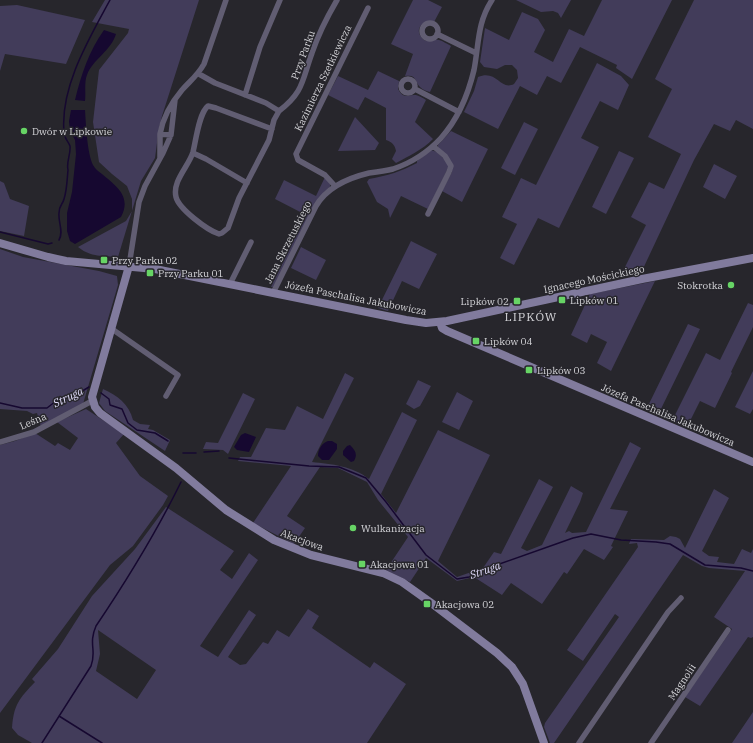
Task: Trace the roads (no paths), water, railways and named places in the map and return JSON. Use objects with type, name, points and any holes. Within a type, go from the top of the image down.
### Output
[{"type":"street","points":[[160,159],[160,134],[165,117],[175,100],[199,74],[204,64],[226,0]]},
{"type":"street","points":[[245,95],[260,47],[280,0]]},
{"type":"street","name":"Przy Parku","points":[[279,110],[290,103],[301,86],[320,33],[337,0]]},
{"type":"street","name":"Jana Skrzetuskiego","points":[[273,293],[321,198],[348,179],[360,175],[392,169],[404,165],[420,156],[433,146],[452,124],[467,94],[474,70],[479,28],[483,14],[490,0]]},
{"type":"street","name":"Kazimierza Szetkiewicza","points":[[336,186],[325,175],[298,160],[296,156],[368,8]]},
{"type":"street","points":[[436,34],[476,53]]},
{"type":"street","points":[[199,74],[215,83],[266,102],[279,110],[269,140],[247,183],[228,228],[219,234],[212,232],[182,207],[176,197],[175,192],[177,184],[193,153],[204,110],[208,106],[216,108],[272,129]]},
{"type":"street","points":[[415,89],[459,112]]},
{"type":"street","points":[[92,402],[92,397],[129,266],[139,202],[145,186],[171,135],[175,100]]},
{"type":"street","points":[[160,134],[171,135]]},
{"type":"street","points":[[428,214],[451,166],[445,156],[433,146]]},
{"type":"street","points":[[193,153],[247,183]]},
{"type":"street","points":[[230,284],[251,242]]},
{"type":"street","name":"Józefa Paschalisa Jakubowicza","points":[[0,243],[66,261],[155,268],[418,322],[440,322],[442,328],[447,331],[753,462]]},
{"type":"street","name":"Ignacego Mościckiego","points":[[440,322],[642,279],[753,258]]},
{"type":"street","points":[[112,328],[178,375],[166,396]]},
{"type":"street","name":"Leśna","points":[[0,442],[39,430],[92,402]]},
{"type":"street","name":"Akacjowa","points":[[92,402],[100,413],[176,468],[226,510],[257,531],[305,553],[383,573],[397,579],[448,615],[506,660],[516,673],[523,684],[544,743]]},
{"type":"street","points":[[579,743],[668,612],[680,598]]},
{"type":"street","name":"Magnolii","points":[[652,743],[728,630]]},
{"type":"waterway","points":[[59,240],[61,234],[59,210],[66,192],[70,149],[64,134],[64,115],[67,98],[71,81],[85,47],[110,0]]},
{"type":"waterway","points":[[0,232],[48,244],[52,243]]},
{"type":"waterway","name":"Struga","points":[[0,403],[22,408],[47,408],[56,401],[74,396],[89,387]]},
{"type":"waterway","name":"Struga","points":[[101,393],[109,399],[110,405],[122,409],[128,423],[137,430],[155,433],[168,441]]},
{"type":"waterway","name":"Struga","points":[[204,452],[219,451]]},
{"type":"waterway","name":"Struga","points":[[183,453],[196,453]]},
{"type":"waterway","name":"Struga","points":[[229,458],[309,466],[339,467],[366,478],[426,555],[457,579],[469,577],[491,567],[573,538],[591,534],[621,540],[670,544],[705,565],[741,568],[753,571]]},
{"type":"waterway","points":[[42,743],[91,666],[93,661],[92,643],[96,626],[141,556],[162,520],[181,482]]},
{"type":"waterway","points":[[59,716],[102,743]]},
{"type":"place","name":"Dwór w Lipkowie","points":[[24,131]]},
{"type":"place","name":"Przy Parku 02","points":[[104,260]]},
{"type":"place","name":"Przy Parku 01","points":[[150,273]]},
{"type":"place","name":"Stokrotka","points":[[731,285]]},
{"type":"place","name":"Lipków 01","points":[[562,300]]},
{"type":"place","name":"Lipków 02","points":[[517,301]]},
{"type":"place","name":"Lipków 04","points":[[476,341]]},
{"type":"place","name":"Lipków 03","points":[[529,370]]},
{"type":"place","name":"Wulkanizacja","points":[[353,528]]},
{"type":"place","name":"Akacjowa 01","points":[[362,564]]},
{"type":"place","name":"Akacjowa 02","points":[[427,604]]},
{"type":"district","name":"LIPKÓW","points":[[531,316]]}]
